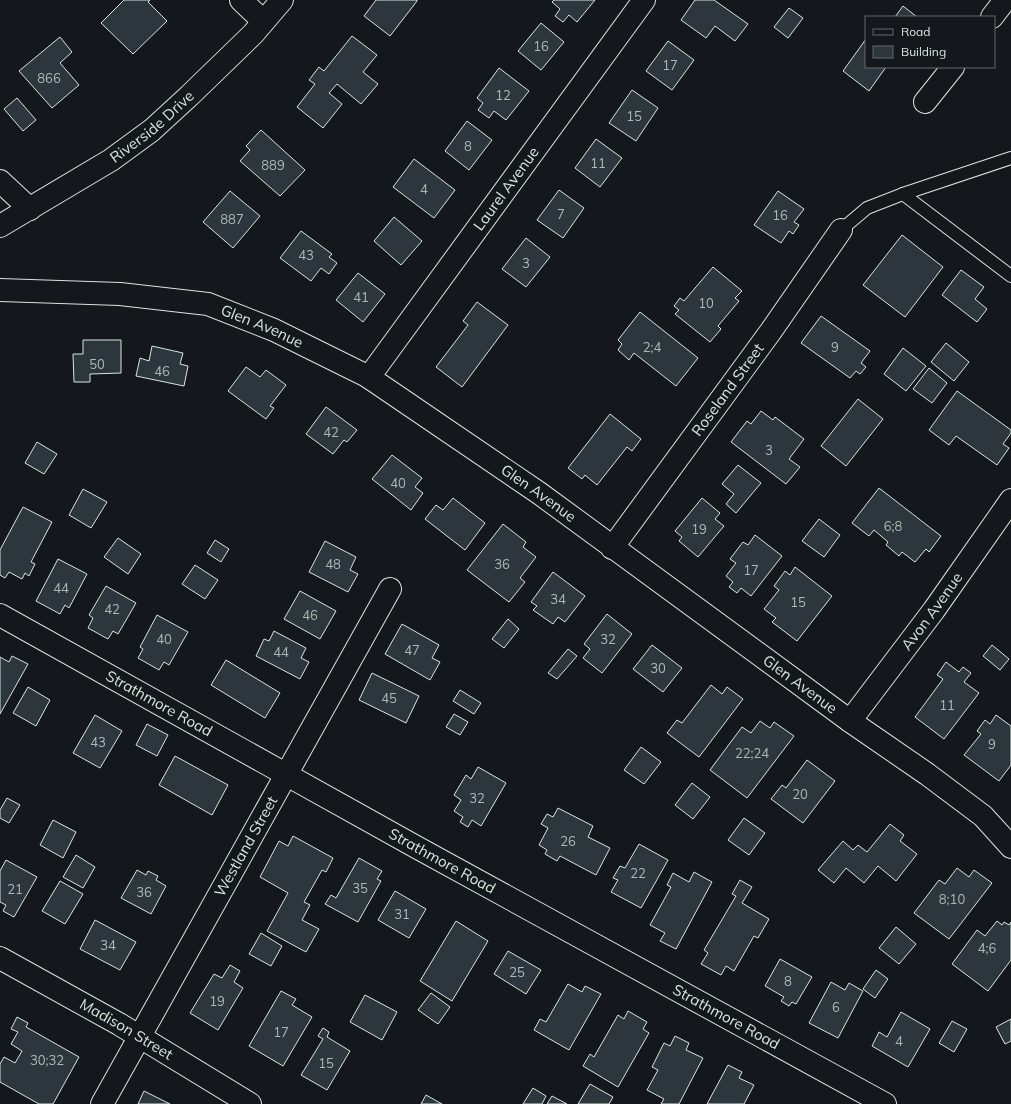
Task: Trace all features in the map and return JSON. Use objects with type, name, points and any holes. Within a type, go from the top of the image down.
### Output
[{"type":"street","points":[[241,0],[263,21]]},
{"type":"street","name":"Riverside Drive","points":[[0,226],[111,160],[152,130],[253,34],[282,0]]},
{"type":"street","name":"Laurel Avenue","points":[[369,377],[644,0]]},
{"type":"street","points":[[993,16],[1005,0]]},
{"type":"street","points":[[925,102],[952,68]]},
{"type":"street","points":[[0,182],[30,209]]},
{"type":"street","name":"Roseland Street","points":[[612,548],[766,337],[841,230]]},
{"type":"street","name":"Glen Avenue","points":[[0,290],[120,294],[208,304],[274,330],[369,377],[539,493],[850,721],[927,774],[983,816],[1011,847]]},
{"type":"street","name":"Avon Avenue","points":[[850,721],[934,610],[1011,500]]},
{"type":"street","name":"Westland Street","points":[[102,1104],[390,589]]},
{"type":"street","name":"Strathmore Road","points":[[0,615],[885,1104]]},
{"type":"street","name":"Madison Street","points":[[0,958],[113,1020],[250,1104]]},
{"type":"lane","points":[[841,230],[867,208],[903,194],[1011,158]]},
{"type":"lane","points":[[903,194],[1011,276]]},
{"type":"building","points":[[124,0],[150,0],[148,2],[167,21],[133,54],[101,23]]},
{"type":"building","points":[[376,0],[417,1],[390,36],[364,16]]},
{"type":"building","points":[[554,0],[595,0],[577,22],[569,15],[563,22],[555,16],[560,9],[552,2]]},
{"type":"building","points":[[695,0],[714,0],[748,24],[735,41],[715,26],[706,38],[681,20]]},
{"type":"building","points":[[903,6],[916,16],[896,16]]},
{"type":"building","points":[[789,8],[803,18],[788,38],[774,27]]},
{"type":"building","points":[[541,23],[564,42],[541,70],[518,51]]},
{"type":"building","points":[[352,36],[377,55],[363,72],[378,84],[361,104],[337,84],[329,93],[342,104],[323,128],[297,107],[315,84],[309,80],[319,67],[324,71]]},
{"type":"building","points":[[60,37],[72,52],[60,63],[79,85],[52,108],[19,71]]},
{"type":"building","points":[[865,40],[865,68],[885,68],[869,91],[843,71]]},
{"type":"building","points":[[668,41],[694,60],[672,90],[646,71]]},
{"type":"building","points":[[499,68],[529,91],[506,120],[494,111],[489,118],[478,110],[483,103],[477,98]]},
{"type":"building","points":[[632,90],[658,108],[636,141],[609,123]]},
{"type":"building","points":[[17,98],[36,120],[23,131],[4,109]]},
{"type":"building","points":[[467,121],[492,140],[469,170],[445,151]]},
{"type":"building","points":[[261,130],[305,170],[280,196],[240,161],[250,150],[246,146]]},
{"type":"building","points":[[596,139],[622,158],[600,187],[575,168]]},
{"type":"building","points":[[414,159],[455,190],[434,218],[393,187]]},
{"type":"building","points":[[559,190],[584,208],[563,238],[537,220]]},
{"type":"building","points":[[230,191],[260,216],[233,248],[203,222]]},
{"type":"building","points":[[778,191],[804,209],[794,222],[799,225],[793,234],[789,231],[781,243],[754,225]]},
{"type":"building","points":[[394,217],[422,241],[401,265],[374,241]]},
{"type":"building","points":[[301,231],[332,254],[329,257],[337,263],[329,274],[321,268],[311,281],[280,258]]},
{"type":"building","points":[[902,235],[943,267],[905,317],[863,285]]},
{"type":"building","points":[[526,238],[550,257],[526,287],[502,269]]},
{"type":"building","points":[[713,267],[742,291],[735,298],[739,301],[718,326],[721,329],[710,342],[675,314],[679,310],[674,306],[680,298],[684,301]]},
{"type":"building","points":[[961,270],[984,287],[975,299],[987,309],[977,322],[942,295]]},
{"type":"building","points":[[358,273],[385,294],[363,322],[336,300]]},
{"type":"building","points":[[477,302],[508,325],[462,387],[436,367],[468,325],[463,321]]},
{"type":"building","points":[[640,312],[698,358],[676,386],[634,353],[629,360],[618,350],[622,344],[618,340]]},
{"type":"building","points":[[821,316],[870,351],[861,363],[866,367],[860,374],[856,371],[850,378],[801,343]]},
{"type":"building","points":[[83,340],[121,340],[121,373],[90,374],[90,382],[74,382],[73,354],[83,354]]},
{"type":"building","points":[[946,343],[969,362],[954,381],[931,362]]},
{"type":"building","points":[[152,346],[183,353],[180,364],[188,366],[184,386],[136,376],[140,358],[149,361]]},
{"type":"building","points":[[903,348],[926,366],[906,391],[884,374]]},
{"type":"building","points":[[246,367],[260,377],[266,370],[286,385],[270,406],[274,408],[266,419],[228,391]]},
{"type":"building","points":[[929,368],[947,383],[932,403],[913,389]]},
{"type":"building","points":[[957,391],[1011,430],[1011,433],[1003,444],[1009,448],[997,465],[956,436],[949,445],[929,430]]},
{"type":"building","points":[[858,399],[883,419],[846,466],[821,446]]},
{"type":"building","points":[[326,407],[357,430],[347,442],[344,440],[333,454],[306,434]]},
{"type":"building","points":[[761,411],[773,420],[775,417],[804,439],[789,459],[800,467],[786,484],[731,442],[747,421],[751,424]]},
{"type":"building","points":[[610,414],[641,439],[632,451],[627,447],[597,485],[585,475],[582,479],[568,468]]},
{"type":"building","points":[[37,442],[57,454],[44,474],[25,463]]},
{"type":"building","points":[[392,455],[422,478],[415,487],[423,493],[411,510],[372,479]]},
{"type":"building","points":[[738,465],[761,483],[736,513],[726,504],[734,494],[722,484]]},
{"type":"building","points":[[879,488],[941,536],[929,552],[926,549],[915,562],[902,552],[899,556],[886,545],[888,542],[874,530],[869,536],[852,523]]},
{"type":"building","points":[[83,489],[107,502],[91,528],[69,515]]},
{"type":"building","points":[[453,498],[485,523],[465,550],[425,519],[436,505],[443,510]]},
{"type":"building","points":[[702,498],[720,513],[715,519],[724,526],[698,557],[679,541],[682,537],[675,531]]},
{"type":"building","points":[[23,507],[52,522],[31,562],[35,564],[29,576],[25,573],[22,579],[9,572],[5,578],[0,575],[0,550]]},
{"type":"building","points":[[819,519],[840,535],[824,557],[802,541]]},
{"type":"building","points":[[503,524],[526,542],[523,547],[536,557],[520,578],[525,582],[509,602],[467,570]]},
{"type":"building","points":[[755,535],[782,556],[751,596],[741,588],[737,593],[729,587],[733,582],[726,576],[736,563],[730,559],[743,542],[748,545]]},
{"type":"building","points":[[118,538],[141,554],[128,574],[104,557]]},
{"type":"building","points":[[215,540],[229,549],[221,562],[207,553]]},
{"type":"building","points":[[325,541],[356,557],[350,570],[358,574],[348,592],[309,572]]},
{"type":"building","points":[[58,559],[87,574],[69,608],[65,605],[60,614],[36,601]]},
{"type":"building","points":[[195,565],[218,580],[205,599],[182,584]]},
{"type":"building","points":[[795,567],[832,596],[797,641],[772,622],[776,618],[764,609],[779,590],[774,586],[785,571],[790,575]]},
{"type":"building","points":[[553,572],[585,596],[565,622],[558,617],[553,624],[533,610],[537,606],[531,602]]},
{"type":"building","points":[[106,586],[136,603],[118,634],[113,631],[108,639],[88,628],[93,618],[89,615]]},
{"type":"building","points":[[300,591],[336,611],[320,639],[284,619]]},
{"type":"building","points":[[607,614],[632,634],[602,673],[583,658],[590,649],[584,644]]},
{"type":"building","points":[[157,615],[188,632],[169,665],[164,662],[159,670],[138,658],[143,649],[140,647]]},
{"type":"building","points":[[508,619],[519,629],[504,648],[492,639]]},
{"type":"building","points":[[402,624],[439,645],[432,658],[440,662],[430,680],[385,654]]},
{"type":"building","points":[[274,631],[306,648],[301,658],[309,662],[300,679],[256,656],[264,639],[269,641]]},
{"type":"building","points":[[652,645],[682,668],[663,692],[633,669]]},
{"type":"building","points":[[992,645],[1009,659],[1000,670],[983,656]]},
{"type":"building","points":[[568,649],[577,656],[557,679],[548,673]]},
{"type":"building","points":[[12,656],[28,664],[0,714],[0,657],[9,662]]},
{"type":"building","points":[[226,660],[280,693],[265,718],[211,685]]},
{"type":"building","points":[[946,662],[959,672],[963,667],[971,673],[964,682],[979,693],[944,739],[915,717],[943,679],[937,675]]},
{"type":"building","points":[[372,673],[419,696],[406,723],[359,700]]},
{"type":"building","points":[[711,685],[722,694],[727,687],[743,699],[699,757],[667,733],[677,720],[682,723]]},
{"type":"building","points":[[28,687],[50,700],[36,726],[13,713]]},
{"type":"building","points":[[460,690],[481,703],[474,714],[453,701]]},
{"type":"building","points":[[454,714],[468,722],[460,735],[446,727]]},
{"type":"building","points":[[95,715],[122,731],[100,768],[73,753]]},
{"type":"building","points":[[996,715],[1011,726],[1011,765],[999,781],[964,755],[981,734],[977,731],[985,720],[990,724]]},
{"type":"building","points":[[760,721],[770,728],[774,722],[794,736],[747,798],[710,770],[742,727],[751,733]]},
{"type":"building","points":[[147,724],[168,735],[157,756],[136,745]]},
{"type":"building","points":[[641,747],[661,762],[644,784],[624,770]]},
{"type":"building","points":[[175,756],[228,785],[212,815],[159,785]]},
{"type":"building","points":[[807,760],[835,781],[803,823],[771,799],[782,785],[786,788]]},
{"type":"building","points":[[478,767],[506,783],[481,826],[472,820],[468,827],[460,822],[463,817],[454,811],[461,800],[454,795],[466,775],[471,779]]},
{"type":"building","points":[[692,783],[710,797],[693,819],[675,805]]},
{"type":"building","points":[[7,798],[20,805],[9,823],[0,818],[0,810]]},
{"type":"building","points":[[558,808],[593,826],[588,837],[610,848],[596,875],[560,856],[557,861],[545,854],[547,850],[539,845],[548,828],[541,824],[547,814],[553,817]]},
{"type":"building","points":[[744,818],[765,833],[749,855],[728,840]]},
{"type":"building","points":[[53,820],[76,832],[63,858],[40,845]]},
{"type":"building","points":[[890,824],[904,835],[900,841],[917,854],[896,881],[878,866],[864,883],[846,868],[834,883],[818,870],[843,841],[853,850],[858,845],[867,852]]},
{"type":"building","points":[[293,836],[333,858],[326,872],[322,870],[304,902],[310,905],[302,920],[319,929],[306,952],[267,931],[288,893],[260,877],[279,841],[288,846]]},
{"type":"building","points":[[639,844],[668,860],[641,908],[611,892],[618,880],[613,878],[620,866],[625,868]]},
{"type":"building","points":[[76,855],[95,867],[83,888],[63,877]]},
{"type":"building","points":[[359,858],[382,871],[377,879],[381,881],[358,922],[325,904],[331,895],[336,898]]},
{"type":"building","points":[[6,860],[37,877],[14,917],[3,911],[6,905],[0,902],[0,871]]},
{"type":"building","points":[[957,868],[969,877],[974,870],[992,883],[949,939],[914,913],[939,880],[945,884]]},
{"type":"building","points":[[137,870],[146,875],[148,871],[158,876],[156,880],[166,886],[151,914],[121,898]]},
{"type":"building","points":[[694,872],[712,882],[676,949],[660,941],[665,933],[650,925],[671,887],[667,885],[673,873],[689,882]]},
{"type":"building","points":[[740,880],[752,887],[742,903],[769,919],[758,938],[754,936],[734,971],[726,966],[721,975],[701,964],[708,953],[704,950],[736,896],[732,894]]},
{"type":"building","points":[[60,881],[83,894],[65,924],[42,911]]},
{"type":"building","points":[[395,891],[426,909],[409,938],[378,920]]},
{"type":"building","points":[[95,920],[136,942],[120,970],[80,949]]},
{"type":"building","points":[[456,921],[488,941],[452,1001],[420,981]]},
{"type":"building","points":[[997,921],[1002,925],[1004,922],[1009,925],[1011,922],[1011,960],[988,991],[952,964],[977,930],[985,936]]},
{"type":"building","points":[[896,927],[916,944],[899,964],[879,948]]},
{"type":"building","points":[[261,933],[282,946],[271,966],[249,954]]},
{"type":"building","points":[[508,951],[541,970],[526,994],[494,974]]},
{"type":"building","points":[[780,959],[812,977],[796,1004],[792,1002],[789,1006],[781,1001],[784,997],[765,986]]},
{"type":"building","points":[[230,965],[240,971],[234,982],[243,988],[218,1030],[190,1013],[214,974],[222,978]]},
{"type":"building","points":[[876,970],[888,979],[875,998],[863,989]]},
{"type":"building","points":[[831,982],[845,990],[849,983],[863,991],[838,1038],[809,1023]]},
{"type":"building","points":[[568,984],[582,992],[585,986],[601,994],[569,1050],[534,1030],[540,1019],[546,1022]]},
{"type":"building","points":[[281,991],[296,999],[292,1005],[312,1017],[283,1066],[249,1046]]},
{"type":"building","points":[[431,993],[450,1007],[438,1024],[418,1010]]},
{"type":"building","points":[[365,995],[397,1012],[382,1040],[350,1022]]},
{"type":"building","points":[[628,1011],[647,1022],[643,1029],[649,1033],[618,1087],[583,1066],[590,1054],[594,1057],[618,1015],[624,1019]]},
{"type":"building","points":[[901,1012],[930,1029],[908,1067],[872,1046],[879,1032],[887,1037]]},
{"type":"building","points":[[17,1017],[28,1023],[26,1027],[79,1057],[53,1104],[39,1104],[0,1082],[0,1064],[4,1057],[15,1063],[22,1051],[11,1044],[18,1032],[11,1029]]},
{"type":"building","points":[[1011,1019],[1011,1041],[1005,1044],[996,1027]]},
{"type":"building","points":[[952,1021],[967,1029],[954,1052],[939,1043]]},
{"type":"building","points":[[323,1028],[329,1032],[327,1037],[350,1051],[327,1090],[301,1075],[323,1039],[318,1036]]},
{"type":"building","points":[[675,1036],[689,1043],[686,1050],[703,1058],[679,1104],[661,1104],[664,1099],[647,1090],[658,1070],[652,1067],[664,1043],[670,1046]]},
{"type":"building","points":[[728,1065],[742,1072],[739,1078],[754,1085],[744,1104],[707,1104]]},
{"type":"building","points":[[590,1084],[613,1097],[609,1104],[578,1104]]},
{"type":"building","points":[[533,1088],[546,1096],[542,1104],[523,1104]]},
{"type":"building","points":[[144,1091],[170,1104],[138,1104]]},
{"type":"building","points":[[426,1095],[442,1104],[421,1104]]},
{"type":"building","points":[[552,1096],[567,1104],[547,1104]]}]
